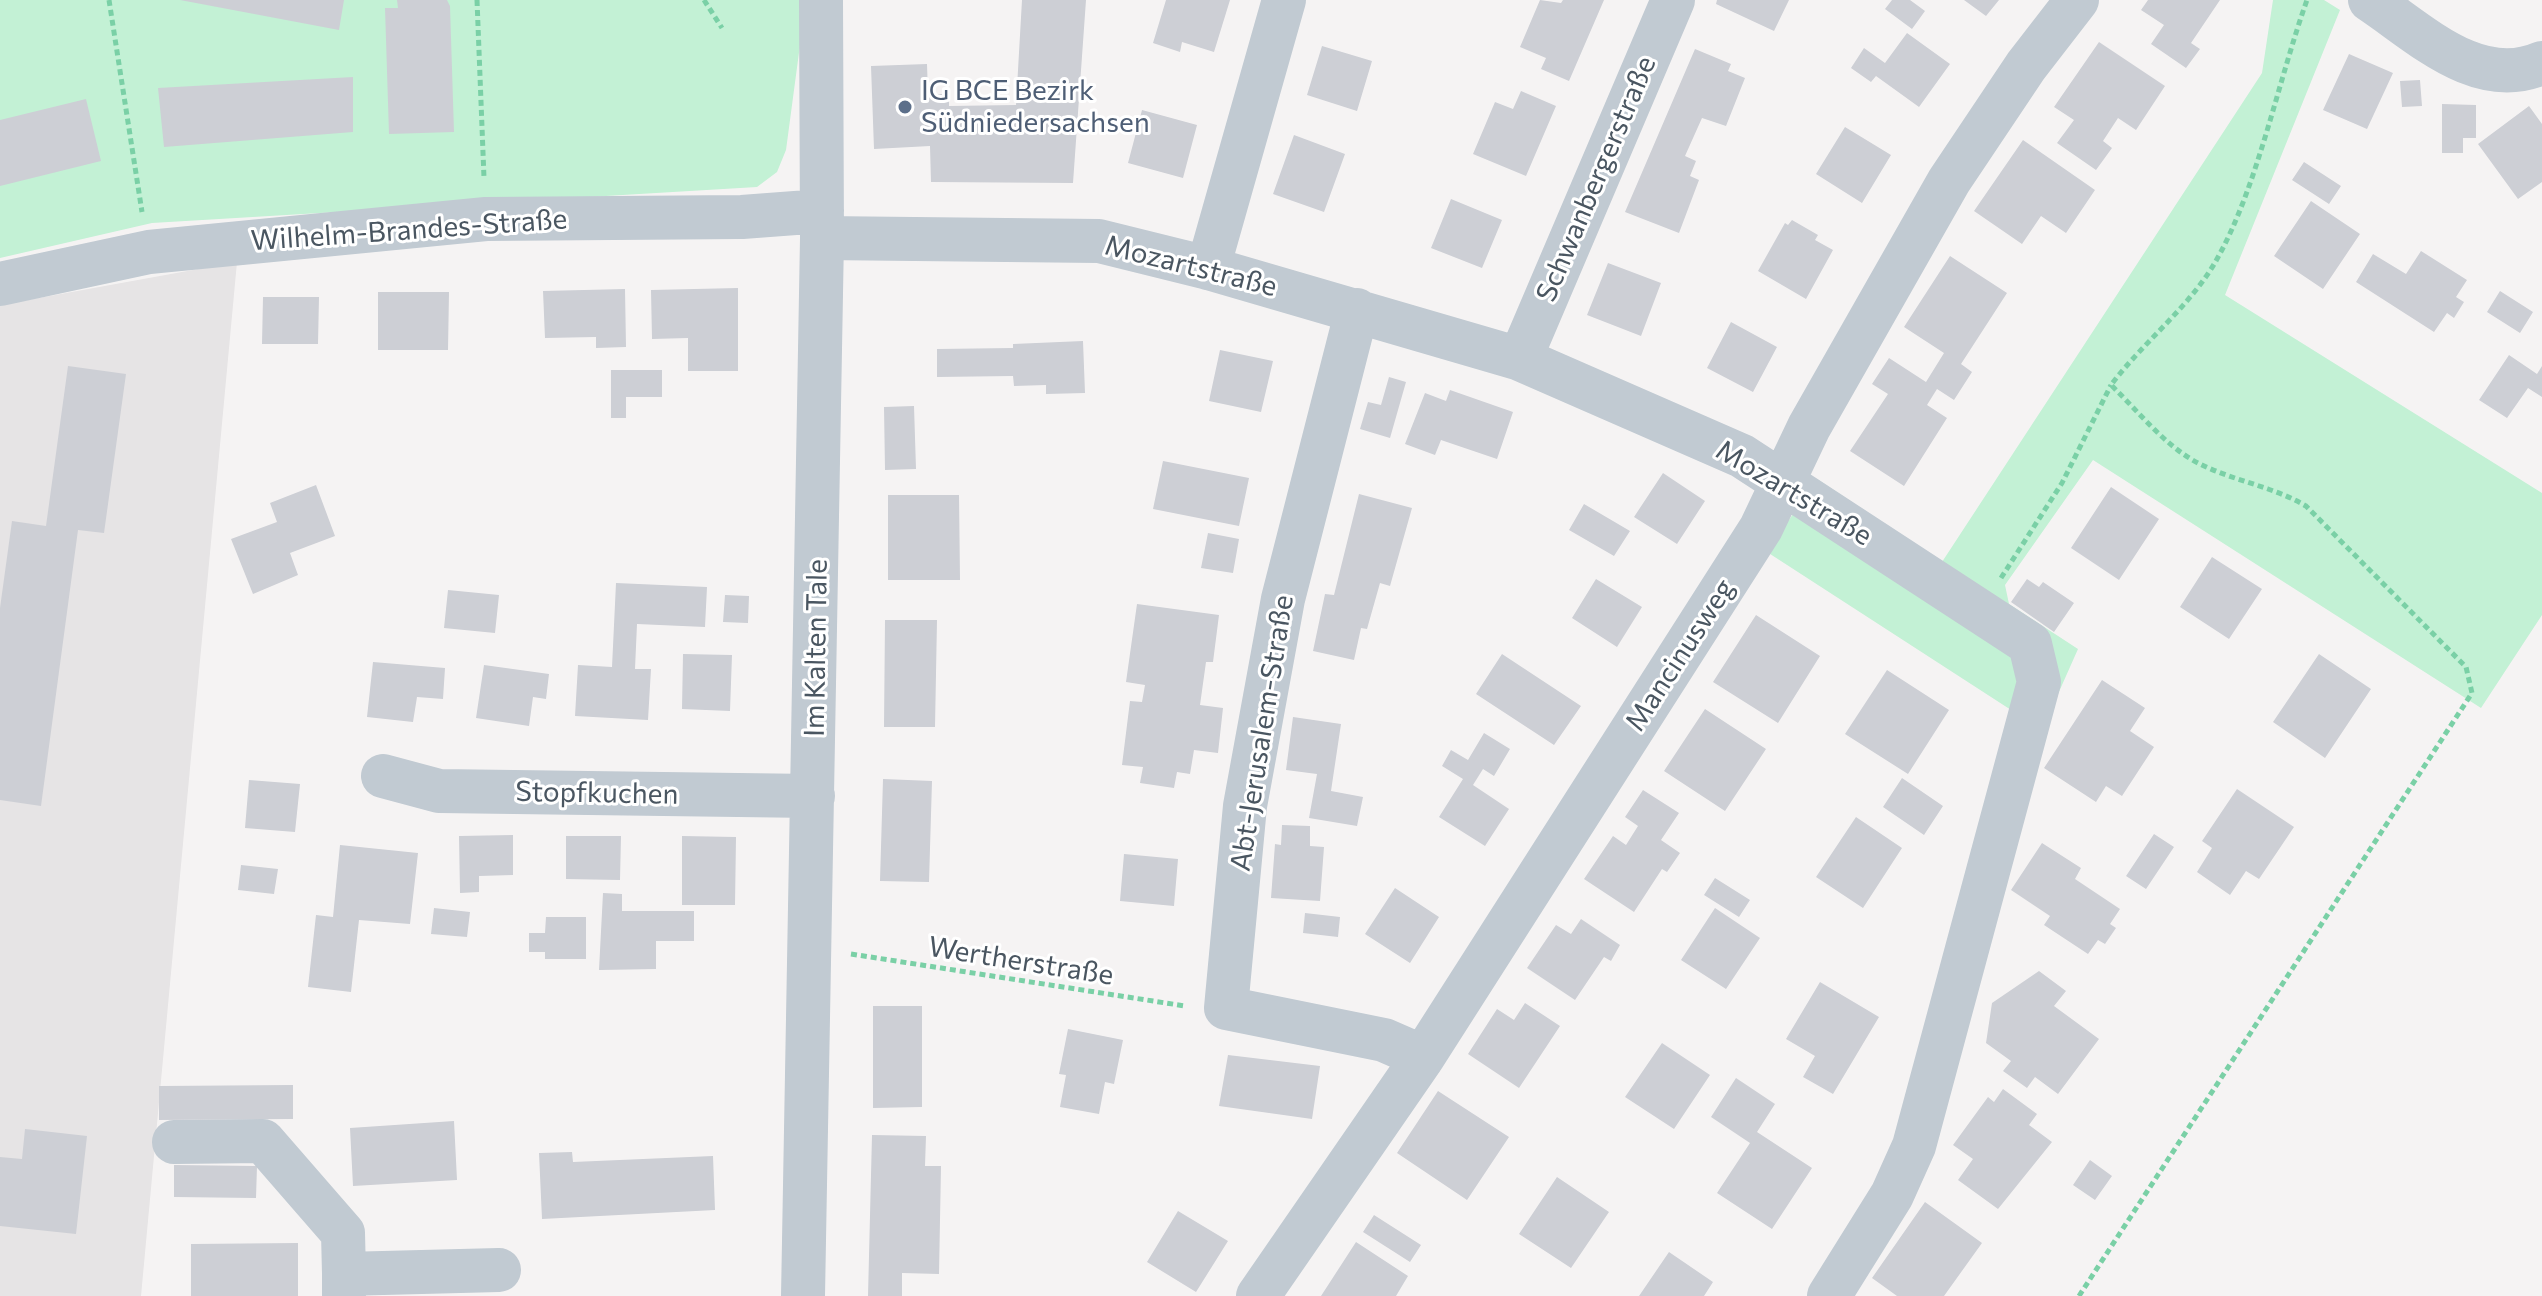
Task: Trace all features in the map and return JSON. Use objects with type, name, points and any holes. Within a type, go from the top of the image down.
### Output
[{"type":"street","name":"Im Kalten Tale","points":[[803,1296],[822,225],[821,0]]},
{"type":"street","points":[[1208,268],[1284,0]]},
{"type":"street","name":"Schwanbergerstraße","points":[[1520,359],[1673,0]]},
{"type":"street","name":"Mancinusweg","points":[[1258,1296],[1423,1057],[1761,528],[1809,427],[1949,181],[2026,66],[2077,0]]},
{"type":"street","points":[[2370,0],[2456,58],[2490,72],[2521,72],[2542,63]]},
{"type":"street","name":"Wilhelm-Brandes-Straße","points":[[0,284],[149,252],[486,219],[742,217],[822,225]]},
{"type":"street","name":"Mozartstraße","points":[[822,225],[1099,241],[1208,268],[1520,359],[1742,456],[2030,644],[2039,682],[1914,1146],[1892,1195],[1829,1296]]},
{"type":"street","name":"Abt-Jerusalem-Straße","points":[[1226,1008],[1245,806],[1283,599],[1357,310]]},
{"type":"street","name":"Stopfkuchen","points":[[383,776],[439,791],[813,796]]},
{"type":"street","points":[[1226,1008],[1384,1040],[1423,1057]]},
{"type":"street","points":[[174,1142],[263,1141],[343,1233],[344,1285],[499,1270]]},
{"type":"path","points":[[109,0],[149,252]]},
{"type":"path","points":[[477,0],[484,180]]},
{"type":"path","points":[[704,0],[722,28]]},
{"type":"path","points":[[1980,610],[2062,483],[2111,385],[2132,357],[2204,280],[2218,259],[2238,215],[2307,0]]},
{"type":"path","points":[[2079,1296],[2472,693],[2466,667],[2306,506],[2280,491],[2219,473],[2194,461],[2111,385]]},
{"type":"path","name":"Wertherstraße","points":[[811,951],[848,953],[1175,1006],[1226,1008]]},
{"type":"shaded area","points":[[237,262],[141,1296],[0,1296],[0,305]]},
{"type":"green space","points":[[0,0],[806,0],[786,150],[777,172],[757,187],[152,223],[0,258]]},
{"type":"green space","points":[[2273,0],[2324,0],[2340,10],[2225,295],[2542,493],[2542,615],[2481,708],[2093,460],[2005,585],[2009,604],[2078,649],[2042,730],[1767,552],[1817,479],[1942,562],[2262,73]]},
{"type":"building","points":[[180,0],[344,0],[339,30]]},
{"type":"building","points":[[397,0],[447,0],[450,6],[454,132],[389,134],[385,8],[398,8]]},
{"type":"building","points":[[1022,0],[1086,0],[1073,183],[931,182],[930,146],[874,149],[871,66],[927,64],[928,94],[949,94],[949,106],[1016,105]]},
{"type":"building","points":[[1166,0],[1230,0],[1214,52],[1182,42],[1180,52],[1153,43]]},
{"type":"building","points":[[1540,0],[1561,3],[1563,0],[1604,0],[1569,81],[1541,69],[1546,58],[1520,47]]},
{"type":"building","points":[[1717,0],[1789,0],[1774,31],[1716,4]]},
{"type":"building","points":[[1892,0],[1910,0],[1925,11],[1912,29],[1885,9]]},
{"type":"building","points":[[1964,0],[1999,0],[1986,16]]},
{"type":"building","points":[[2148,0],[2220,0],[2191,43],[2200,49],[2186,68],[2151,44],[2164,25],[2141,10]]},
{"type":"building","points":[[1907,33],[1950,64],[1919,107],[1876,76],[1871,82],[1851,68],[1864,48],[1885,63]]},
{"type":"building","points":[[2099,42],[2165,86],[2136,130],[2118,118],[2103,141],[2112,148],[2096,170],[2057,143],[2074,120],[2054,107]]},
{"type":"building","points":[[1322,46],[1372,61],[1357,111],[1307,95]]},
{"type":"building","points":[[1695,49],[1731,64],[1728,71],[1745,78],[1726,126],[1702,118],[1685,156],[1696,161],[1690,176],[1699,180],[1679,233],[1625,212]]},
{"type":"building","points":[[2349,54],[2393,73],[2367,129],[2323,110]]},
{"type":"building","points":[[353,77],[353,132],[164,147],[158,88]]},
{"type":"building","points":[[2420,80],[2422,106],[2402,107],[2400,81]]},
{"type":"building","points":[[1521,91],[1556,106],[1526,176],[1473,154],[1495,102],[1513,109]]},
{"type":"building","points":[[86,99],[101,161],[0,186],[0,120]]},
{"type":"building","points":[[2442,104],[2476,105],[2476,138],[2463,138],[2463,153],[2442,153]]},
{"type":"building","points":[[2529,106],[2542,124],[2542,182],[2518,199],[2478,144]]},
{"type":"building","points":[[1142,110],[1197,125],[1183,178],[1128,163]]},
{"type":"building","points":[[1845,127],[1891,155],[1862,203],[1816,174]]},
{"type":"building","points":[[1294,135],[1345,154],[1324,212],[1273,194]]},
{"type":"building","points":[[2023,140],[2095,190],[2066,233],[2041,216],[2022,244],[1974,211]]},
{"type":"building","points":[[2304,162],[2341,186],[2329,204],[2292,180]]},
{"type":"building","points":[[1451,199],[1502,220],[1482,268],[1431,248]]},
{"type":"building","points":[[2311,201],[2360,234],[2323,289],[2274,256]]},
{"type":"building","points":[[1792,220],[1818,235],[1815,240],[1833,250],[1806,299],[1758,271],[1785,223],[1788,225]]},
{"type":"building","points":[[2421,251],[2467,280],[2456,297],[2464,302],[2454,318],[2447,313],[2434,332],[2356,282],[2373,254],[2406,274]]},
{"type":"building","points":[[1950,256],[2007,293],[1961,364],[1972,372],[1954,400],[1937,389],[1927,405],[1947,418],[1904,486],[1850,451],[1888,394],[1872,384],[1889,358],[1926,382],[1944,353],[1904,327]]},
{"type":"building","points":[[1608,263],[1661,283],[1641,336],[1587,315]]},
{"type":"building","points":[[738,288],[738,371],[688,371],[688,338],[652,339],[651,290]]},
{"type":"building","points":[[625,289],[626,347],[596,348],[596,337],[545,338],[543,291]]},
{"type":"building","points":[[2500,291],[2533,312],[2520,333],[2487,312]]},
{"type":"building","points":[[378,292],[449,292],[448,350],[378,350]]},
{"type":"building","points":[[263,297],[319,297],[318,344],[262,344]]},
{"type":"building","points":[[1731,322],[1777,347],[1753,392],[1707,368]]},
{"type":"building","points":[[1083,341],[1085,393],[1046,394],[1046,385],[1014,386],[1013,376],[937,377],[937,349],[1013,348],[1013,344]]},
{"type":"building","points":[[1220,350],[1273,361],[1261,412],[1209,401]]},
{"type":"building","points":[[2509,355],[2537,374],[2542,366],[2542,397],[2528,388],[2507,418],[2479,400]]},
{"type":"building","points":[[68,366],[126,374],[104,533],[78,530],[41,806],[0,800],[0,608],[12,521],[46,526]]},
{"type":"building","points":[[611,370],[662,370],[662,397],[626,397],[626,418],[611,418]]},
{"type":"building","points":[[1389,377],[1406,382],[1390,438],[1360,429],[1368,402],[1381,405]]},
{"type":"building","points":[[1450,390],[1513,412],[1497,459],[1441,440],[1435,455],[1405,444],[1425,393],[1446,401]]},
{"type":"building","points":[[914,406],[916,469],[885,470],[884,407]]},
{"type":"building","points":[[1163,461],[1249,478],[1239,526],[1153,509]]},
{"type":"building","points":[[1663,473],[1705,501],[1677,544],[1634,517]]},
{"type":"building","points":[[316,485],[335,536],[290,553],[298,575],[253,594],[231,539],[277,522],[270,503]]},
{"type":"building","points":[[2111,487],[2159,519],[2119,580],[2071,548]]},
{"type":"building","points":[[1359,494],[1412,508],[1390,586],[1380,583],[1367,629],[1361,628],[1354,660],[1313,651],[1325,594],[1334,595]]},
{"type":"building","points":[[888,495],[959,495],[960,580],[888,580]]},
{"type":"building","points":[[1584,504],[1630,531],[1614,556],[1569,530]]},
{"type":"building","points":[[1208,533],[1239,539],[1233,573],[1201,568]]},
{"type":"building","points":[[2212,557],[2262,589],[2229,639],[2180,607]]},
{"type":"building","points":[[1596,579],[1642,607],[1617,647],[1572,618]]},
{"type":"building","points":[[2027,579],[2039,587],[2043,582],[2074,603],[2054,632],[2011,602]]},
{"type":"building","points":[[616,583],[707,587],[705,627],[637,624],[635,669],[651,669],[648,720],[575,716],[578,665],[612,667]]},
{"type":"building","points":[[448,590],[499,595],[495,633],[444,628]]},
{"type":"building","points":[[725,595],[749,596],[748,623],[723,622]]},
{"type":"building","points":[[1137,604],[1219,615],[1213,662],[1206,662],[1200,705],[1223,708],[1218,753],[1194,750],[1190,774],[1177,772],[1174,788],[1140,783],[1143,767],[1122,765],[1130,701],[1142,702],[1145,685],[1126,682]]},
{"type":"building","points":[[1756,615],[1820,656],[1778,723],[1713,682]]},
{"type":"building","points":[[885,620],[937,620],[935,727],[884,727]]},
{"type":"building","points":[[683,654],[732,655],[730,711],[682,709]]},
{"type":"building","points":[[1502,654],[1581,706],[1554,745],[1476,694]]},
{"type":"building","points":[[2319,654],[2371,689],[2325,758],[2273,722]]},
{"type":"building","points":[[373,662],[445,668],[443,699],[417,697],[413,722],[367,717]]},
{"type":"building","points":[[484,665],[549,674],[546,699],[533,697],[529,726],[476,718]]},
{"type":"building","points":[[1887,670],[1949,710],[1908,774],[1845,734]]},
{"type":"building","points":[[2102,680],[2145,708],[2130,731],[2154,747],[2122,796],[2106,786],[2096,802],[2044,768]]},
{"type":"building","points":[[1705,709],[1766,749],[1725,811],[1664,771]]},
{"type":"building","points":[[1293,717],[1341,724],[1331,791],[1363,797],[1357,826],[1309,818],[1317,774],[1286,770]]},
{"type":"building","points":[[1484,733],[1510,749],[1494,776],[1483,769],[1473,785],[1509,809],[1485,846],[1439,817],[1463,779],[1442,766],[1451,750],[1468,760]]},
{"type":"building","points":[[1902,778],[1943,806],[1924,835],[1883,807]]},
{"type":"building","points":[[883,779],[932,781],[929,882],[880,881]]},
{"type":"building","points":[[249,780],[300,784],[295,832],[245,828]]},
{"type":"building","points":[[2237,789],[2294,827],[2259,879],[2246,871],[2230,895],[2197,872],[2212,848],[2202,841]]},
{"type":"building","points":[[1643,790],[1679,813],[1661,840],[1680,853],[1667,872],[1662,869],[1634,912],[1584,879],[1613,836],[1626,845],[1638,826],[1625,817]]},
{"type":"building","points":[[1856,817],[1902,848],[1863,908],[1816,877]]},
{"type":"building","points":[[1282,825],[1310,826],[1310,846],[1324,847],[1320,901],[1271,898],[1275,844],[1281,845]]},
{"type":"building","points":[[2154,834],[2174,847],[2146,889],[2126,876]]},
{"type":"building","points":[[513,835],[513,875],[479,876],[479,892],[460,893],[459,836]]},
{"type":"building","points":[[566,836],[621,836],[620,880],[566,879]]},
{"type":"building","points":[[682,836],[736,837],[735,905],[682,905]]},
{"type":"building","points":[[2042,843],[2081,868],[2075,879],[2120,909],[2110,924],[2116,928],[2105,944],[2098,940],[2088,954],[2044,925],[2050,916],[2011,890]]},
{"type":"building","points":[[340,845],[418,853],[410,924],[359,920],[351,992],[308,987],[316,915],[333,917]]},
{"type":"building","points":[[1124,854],[1178,859],[1174,906],[1120,901]]},
{"type":"building","points":[[241,865],[278,869],[274,894],[238,890]]},
{"type":"building","points":[[1715,878],[1750,900],[1739,917],[1704,895]]},
{"type":"building","points":[[1395,888],[1439,917],[1410,963],[1365,934]]},
{"type":"building","points":[[603,893],[622,894],[622,911],[694,911],[694,941],[656,941],[656,969],[599,970]]},
{"type":"building","points":[[434,908],[470,912],[467,937],[431,934]]},
{"type":"building","points":[[1715,908],[1760,938],[1726,989],[1681,960]]},
{"type":"building","points":[[1305,913],[1340,917],[1338,937],[1303,933]]},
{"type":"building","points":[[546,917],[586,917],[586,959],[545,959],[545,952],[529,952],[529,933],[545,933]]},
{"type":"building","points":[[1581,919],[1620,945],[1611,961],[1604,957],[1575,1000],[1527,968],[1556,925],[1571,934]]},
{"type":"building","points":[[2039,971],[2066,991],[2054,1006],[2099,1039],[2058,1094],[2035,1077],[2027,1088],[2003,1071],[2011,1061],[1986,1043],[1992,1003]]},
{"type":"building","points":[[1820,982],[1879,1017],[1833,1094],[1803,1077],[1815,1056],[1786,1039]]},
{"type":"building","points":[[1525,1003],[1560,1026],[1519,1088],[1468,1054],[1497,1009],[1514,1020]]},
{"type":"building","points":[[873,1006],[922,1006],[922,1107],[873,1108]]},
{"type":"building","points":[[1068,1029],[1123,1040],[1114,1084],[1105,1082],[1099,1114],[1060,1107],[1066,1075],[1059,1074]]},
{"type":"building","points":[[1662,1043],[1710,1075],[1674,1129],[1625,1097]]},
{"type":"building","points":[[1228,1055],[1320,1066],[1312,1119],[1219,1106]]},
{"type":"building","points":[[1736,1078],[1775,1104],[1757,1132],[1812,1168],[1772,1229],[1717,1193],[1750,1143],[1711,1117]]},
{"type":"building","points":[[293,1085],[293,1119],[159,1120],[159,1086]]},
{"type":"building","points":[[2003,1089],[2037,1114],[2029,1125],[2052,1142],[1998,1209],[1958,1180],[1973,1159],[1953,1145],[1988,1097],[1994,1102]]},
{"type":"building","points":[[1438,1091],[1509,1137],[1467,1200],[1397,1153]]},
{"type":"building","points":[[454,1121],[457,1180],[353,1186],[350,1128]]},
{"type":"building","points":[[25,1129],[87,1136],[76,1234],[0,1226],[0,1157],[22,1159]]},
{"type":"building","points":[[872,1135],[926,1136],[925,1166],[941,1166],[939,1274],[902,1273],[902,1296],[868,1296]]},
{"type":"building","points":[[572,1152],[573,1162],[713,1156],[715,1210],[542,1219],[539,1153]]},
{"type":"building","points":[[2090,1160],[2112,1176],[2095,1200],[2073,1185]]},
{"type":"building","points":[[174,1165],[257,1166],[256,1198],[174,1197]]},
{"type":"building","points":[[1557,1177],[1609,1212],[1571,1268],[1519,1234]]},
{"type":"building","points":[[1925,1202],[1982,1243],[1944,1296],[1897,1296],[1872,1278]]},
{"type":"building","points":[[1178,1211],[1228,1241],[1196,1292],[1147,1262]]},
{"type":"building","points":[[1374,1215],[1421,1245],[1410,1262],[1363,1232]]},
{"type":"building","points":[[1356,1242],[1408,1276],[1396,1296],[1321,1296]]},
{"type":"building","points":[[298,1243],[298,1296],[191,1296],[191,1244]]},
{"type":"building","points":[[1669,1252],[1713,1282],[1704,1296],[1639,1296]]},
{"type":"place","name":"IG BCE Bezirk Südniedersachsen","points":[[905,107]]}]
